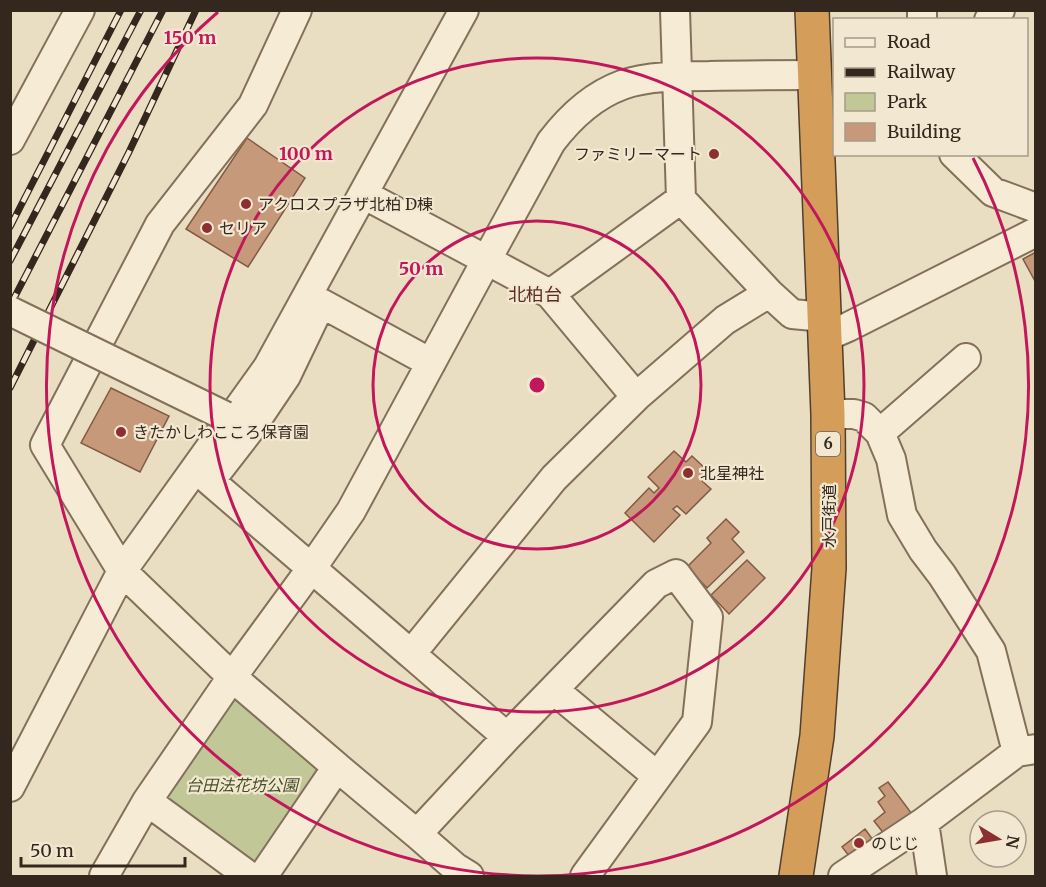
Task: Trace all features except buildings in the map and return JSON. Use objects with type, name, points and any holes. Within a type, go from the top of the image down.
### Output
[{"type":"highway","name":"水戸街道","points":[[796,876],[817,736],[829,568],[828,414],[812,10]]},
{"type":"street","points":[[10,140],[80,10]]},
{"type":"street","points":[[297,10],[253,105],[160,224],[45,445],[122,572],[232,677],[456,868],[469,876]]},
{"type":"street","points":[[10,787],[122,572],[228,418],[268,367],[464,10]]},
{"type":"street","points":[[675,10],[681,199],[769,293],[792,314],[824,327],[848,327],[1029,219],[993,192],[956,156]]},
{"type":"street","points":[[104,876],[147,801],[232,677],[351,511],[551,142],[573,115],[584,105],[622,84],[643,80],[678,76],[815,75]]},
{"type":"street","points":[[363,194],[550,294],[636,397]]},
{"type":"street","points":[[550,294],[681,199]]},
{"type":"street","points":[[411,654],[554,478],[636,397],[725,320],[769,293]]},
{"type":"street","points":[[431,363],[321,303],[285,376],[251,428],[210,481],[507,737]]},
{"type":"street","points":[[10,311],[228,418]]},
{"type":"street","points":[[880,433],[966,358]]},
{"type":"street","points":[[828,414],[854,414],[864,417],[880,433],[891,459],[902,515],[991,651],[1026,750],[843,876]]},
{"type":"street","points":[[417,834],[507,737],[656,584],[676,574],[708,617],[697,722],[585,876]]},
{"type":"street","points":[[554,690],[657,776]]},
{"type":"street","points":[[263,876],[337,767]]},
{"type":"street","points":[[147,801],[249,876]]},
{"type":"street","points":[[924,822],[932,876]]},
{"type":"green space","name":"台田法花坊公園","points":[[229,699],[237,699],[320,769],[258,864],[249,867],[164,803],[163,793]]},
{"type":"railway","points":[[10,227],[121,10]]},
{"type":"railway","points":[[10,261],[141,10]]},
{"type":"railway","points":[[10,306],[163,10]]},
{"type":"railway","points":[[10,388],[129,152],[196,10]]},
{"type":"place","name":"ファミリーマート","points":[[714,154]]},
{"type":"place","name":"アクロスプラザ北柏 D棟","points":[[246,204]]},
{"type":"place","name":"セリア","points":[[207,228]]},
{"type":"place","name":"きたかしわこころ保育園","points":[[121,432]]},
{"type":"place","name":"北星神社","points":[[688,473]]},
{"type":"place","name":"のじじ","points":[[859,843]]},
{"type":"district","name":"北柏台","points":[[535,295]]}]
